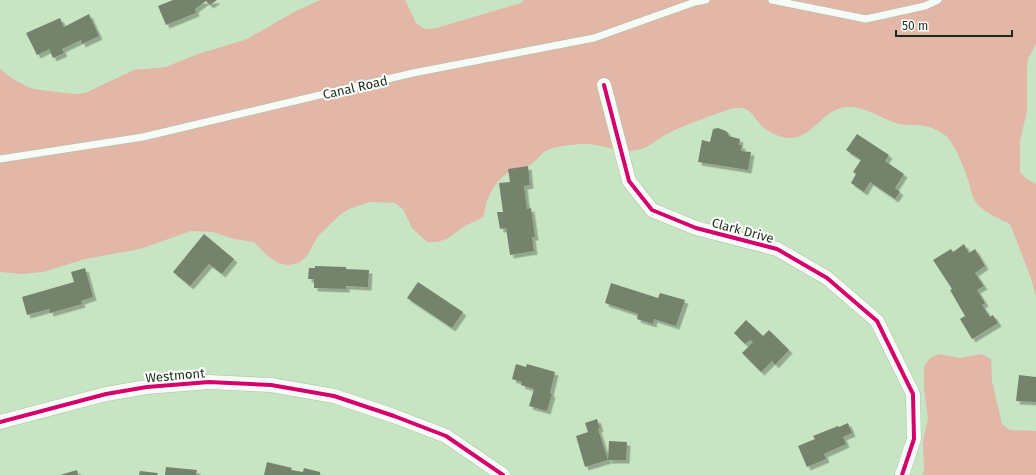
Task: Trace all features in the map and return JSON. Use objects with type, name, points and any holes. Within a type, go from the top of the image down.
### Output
[{"type":"street","name":"Clark Drive","points":[[604,85],[629,181],[652,210],[696,228],[777,249],[827,278],[877,321],[913,394],[914,439],[902,475]]},
{"type":"street","name":"Westmont","points":[[0,422],[106,394],[147,387],[209,382],[271,386],[334,396],[394,416],[446,436],[503,475]]},
{"type":"lane","name":"Canal Road","points":[[0,159],[143,136],[413,73],[594,38],[695,2],[706,0]]},
{"type":"lane","points":[[772,0],[866,19],[925,6],[938,0]]},
{"type":"shaded area","points":[[320,0],[405,0],[416,23],[425,29],[436,28],[521,3],[524,0],[1036,0],[1036,44],[1028,59],[1027,111],[1020,141],[1020,172],[1027,179],[1036,184],[1036,297],[1031,278],[1010,224],[986,212],[975,201],[969,182],[950,140],[936,130],[927,127],[899,124],[871,112],[849,107],[841,108],[827,115],[810,130],[797,137],[785,138],[773,134],[763,127],[748,110],[735,108],[684,126],[665,135],[645,148],[637,150],[624,151],[592,144],[570,145],[553,148],[544,152],[530,165],[511,171],[500,179],[486,204],[484,217],[465,226],[447,239],[437,242],[427,242],[412,228],[403,209],[395,203],[371,202],[351,208],[342,213],[318,236],[307,256],[299,263],[288,265],[278,263],[269,257],[254,242],[234,239],[213,232],[191,231],[140,249],[85,259],[43,272],[22,274],[0,272],[0,69],[11,78],[30,88],[74,94],[85,93],[134,70],[166,67],[195,55],[247,39],[294,12]]},
{"type":"shaded area","points":[[939,354],[960,358],[981,354],[991,359],[992,381],[1002,424],[1010,430],[1036,431],[1036,475],[922,475],[924,471],[923,440],[928,419],[924,388],[924,366],[930,358]]},
{"type":"building","points":[[173,0],[217,0],[210,5],[206,1],[195,9],[196,13],[166,25],[158,6]]},
{"type":"building","points":[[89,14],[99,36],[82,44],[81,40],[62,49],[64,53],[53,58],[49,49],[37,55],[26,33],[60,18],[64,27]]},
{"type":"building","points":[[718,128],[726,131],[729,134],[728,136],[740,139],[739,145],[742,145],[741,151],[751,152],[748,170],[698,162],[702,140],[710,142],[713,129]]},
{"type":"building","points":[[857,134],[889,155],[885,161],[904,174],[895,188],[900,192],[895,199],[870,182],[864,192],[851,183],[856,174],[853,172],[861,160],[846,150]]},
{"type":"building","points":[[528,166],[530,185],[524,186],[527,209],[531,208],[535,237],[532,237],[534,251],[510,255],[506,228],[500,229],[497,212],[503,212],[499,183],[510,182],[508,169]]},
{"type":"building","points":[[204,234],[234,259],[222,274],[209,264],[190,286],[173,272]]},
{"type":"building","points":[[964,244],[969,253],[975,249],[985,266],[975,273],[984,286],[977,290],[985,303],[982,305],[990,317],[993,315],[998,323],[972,339],[960,319],[965,316],[950,290],[952,289],[933,260],[951,249],[953,252]]},
{"type":"building","points":[[315,266],[346,267],[346,269],[369,270],[368,287],[346,286],[346,289],[314,288],[314,279],[308,279],[309,268],[315,268]]},
{"type":"building","points":[[85,268],[93,297],[81,301],[82,304],[50,313],[49,309],[27,315],[22,297],[74,282],[71,272]]},
{"type":"building","points":[[418,282],[463,312],[452,328],[407,298]]},
{"type":"building","points":[[611,283],[658,298],[660,293],[685,300],[676,326],[654,319],[653,324],[637,319],[638,314],[605,303]]},
{"type":"building","points":[[746,320],[763,336],[769,330],[789,350],[775,365],[772,361],[761,372],[742,353],[753,342],[750,340],[745,344],[734,333]]},
{"type":"building","points":[[516,364],[526,367],[527,364],[555,372],[550,393],[552,394],[547,411],[529,406],[534,389],[521,385],[522,382],[512,379]]},
{"type":"building","points":[[1019,375],[1036,377],[1036,402],[1016,401]]},
{"type":"building","points":[[597,419],[600,428],[598,429],[608,460],[585,467],[576,436],[588,432],[585,423]]},
{"type":"building","points":[[848,423],[852,433],[843,437],[846,444],[824,454],[826,459],[807,467],[798,446],[815,439],[813,436]]},
{"type":"building","points":[[609,441],[627,442],[626,460],[608,460]]},
{"type":"building","points":[[267,462],[292,468],[291,470],[303,472],[304,468],[320,472],[320,475],[264,475]]},
{"type":"building","points":[[166,467],[197,470],[196,475],[165,475]]},
{"type":"building","points":[[77,470],[78,475],[60,475]]},
{"type":"building","points":[[140,471],[158,473],[157,475],[139,475]]},
{"type":"cycle path","points":[[604,85],[629,181],[652,210],[696,228],[777,249],[827,278],[877,321],[913,394],[914,439],[902,475]]},
{"type":"cycle path","points":[[0,422],[106,394],[147,387],[209,382],[271,385],[334,396],[394,416],[446,436],[503,475]]}]
